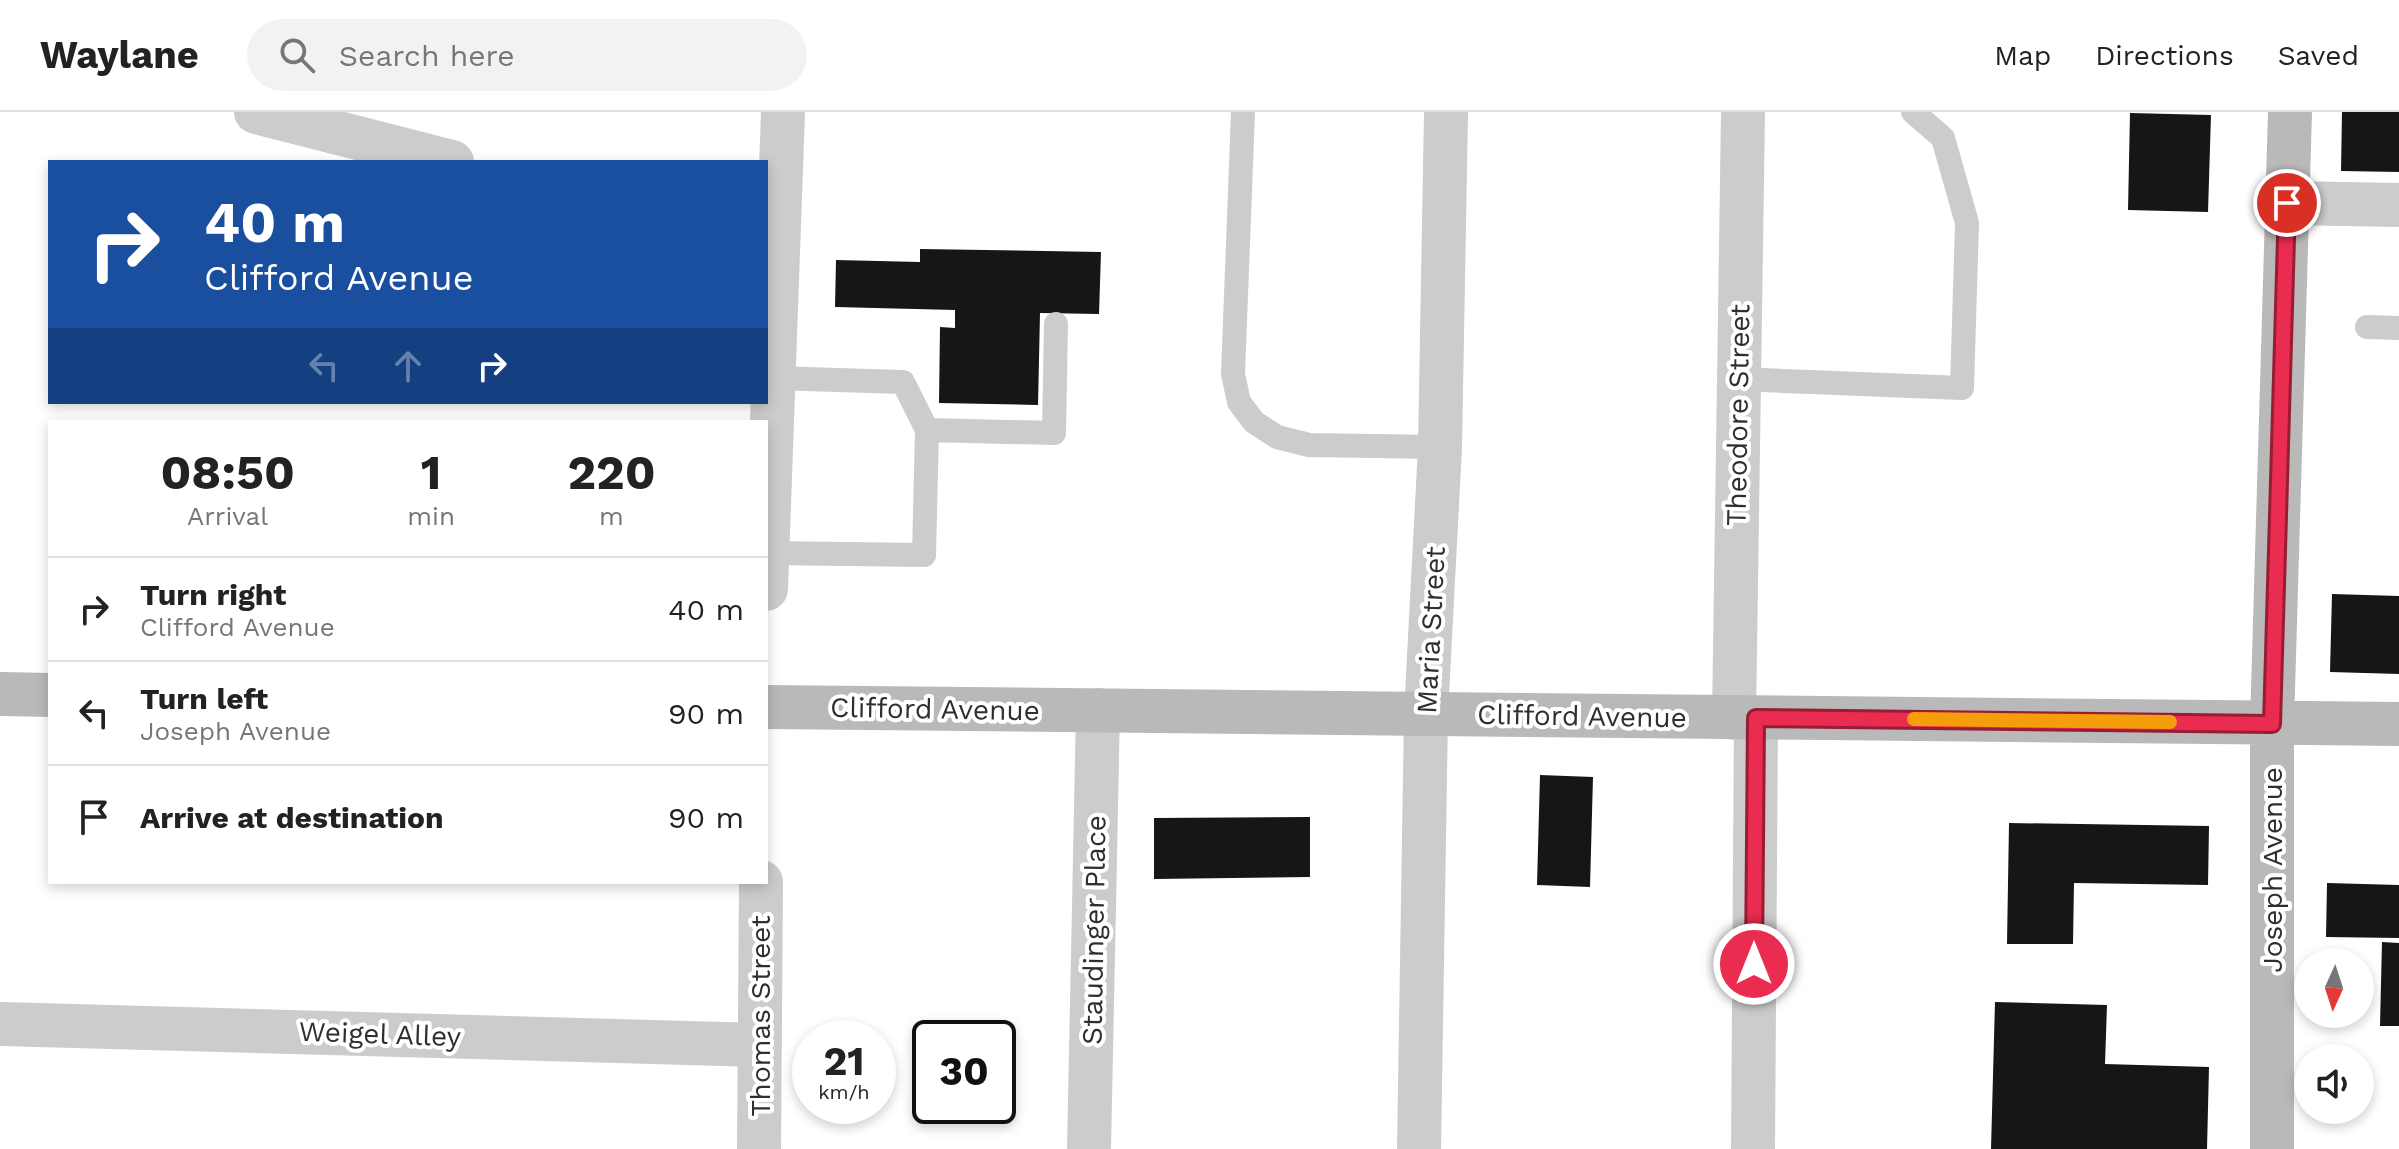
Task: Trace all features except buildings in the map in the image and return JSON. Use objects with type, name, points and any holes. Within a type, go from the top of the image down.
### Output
[{"type":"main road","name":"Joseph Avenue","points":[[2272,1149],[2272,724],[2290,112]]},
{"type":"main road","points":[[0,694],[48,695]]},
{"type":"main road","name":"Clifford Avenue","points":[[768,707],[2399,724]]},
{"type":"street","points":[[256,112],[444,160]]},
{"type":"street","points":[[768,539],[773,378],[772,244],[783,112]]},
{"type":"street","name":"Maria Street","points":[[1419,1149],[1426,714],[1434,609],[1440,447],[1446,112]]},
{"type":"street","name":"Theodore Street","points":[[1743,112],[1737,379],[1753,1149]]},
{"type":"street","points":[[2287,203],[2399,205]]},
{"type":"street","name":"Staudinger Place","points":[[1089,1149],[1098,710]]},
{"type":"street","name":"Thomas Street","points":[[759,1149],[761,884]]},
{"type":"street","name":"Weigel Alley","points":[[0,1024],[760,1045]]},
{"type":"lane","points":[[1243,112],[1233,374],[1239,402],[1254,422],[1277,437],[1309,445],[1440,447]]},
{"type":"lane","points":[[1737,379],[1962,388],[1967,223],[1943,138],[1913,112]]},
{"type":"lane","points":[[927,430],[1054,433],[1056,324]]},
{"type":"lane","points":[[2367,327],[2399,328]]},
{"type":"lane","points":[[768,571],[924,555],[927,430],[903,382],[773,378]]},
{"type":"slow traffic","points":[[1914,719],[2170,722]]},
{"type":"route","points":[[1754,964],[1756,718],[2272,724],[2287,203]]}]
